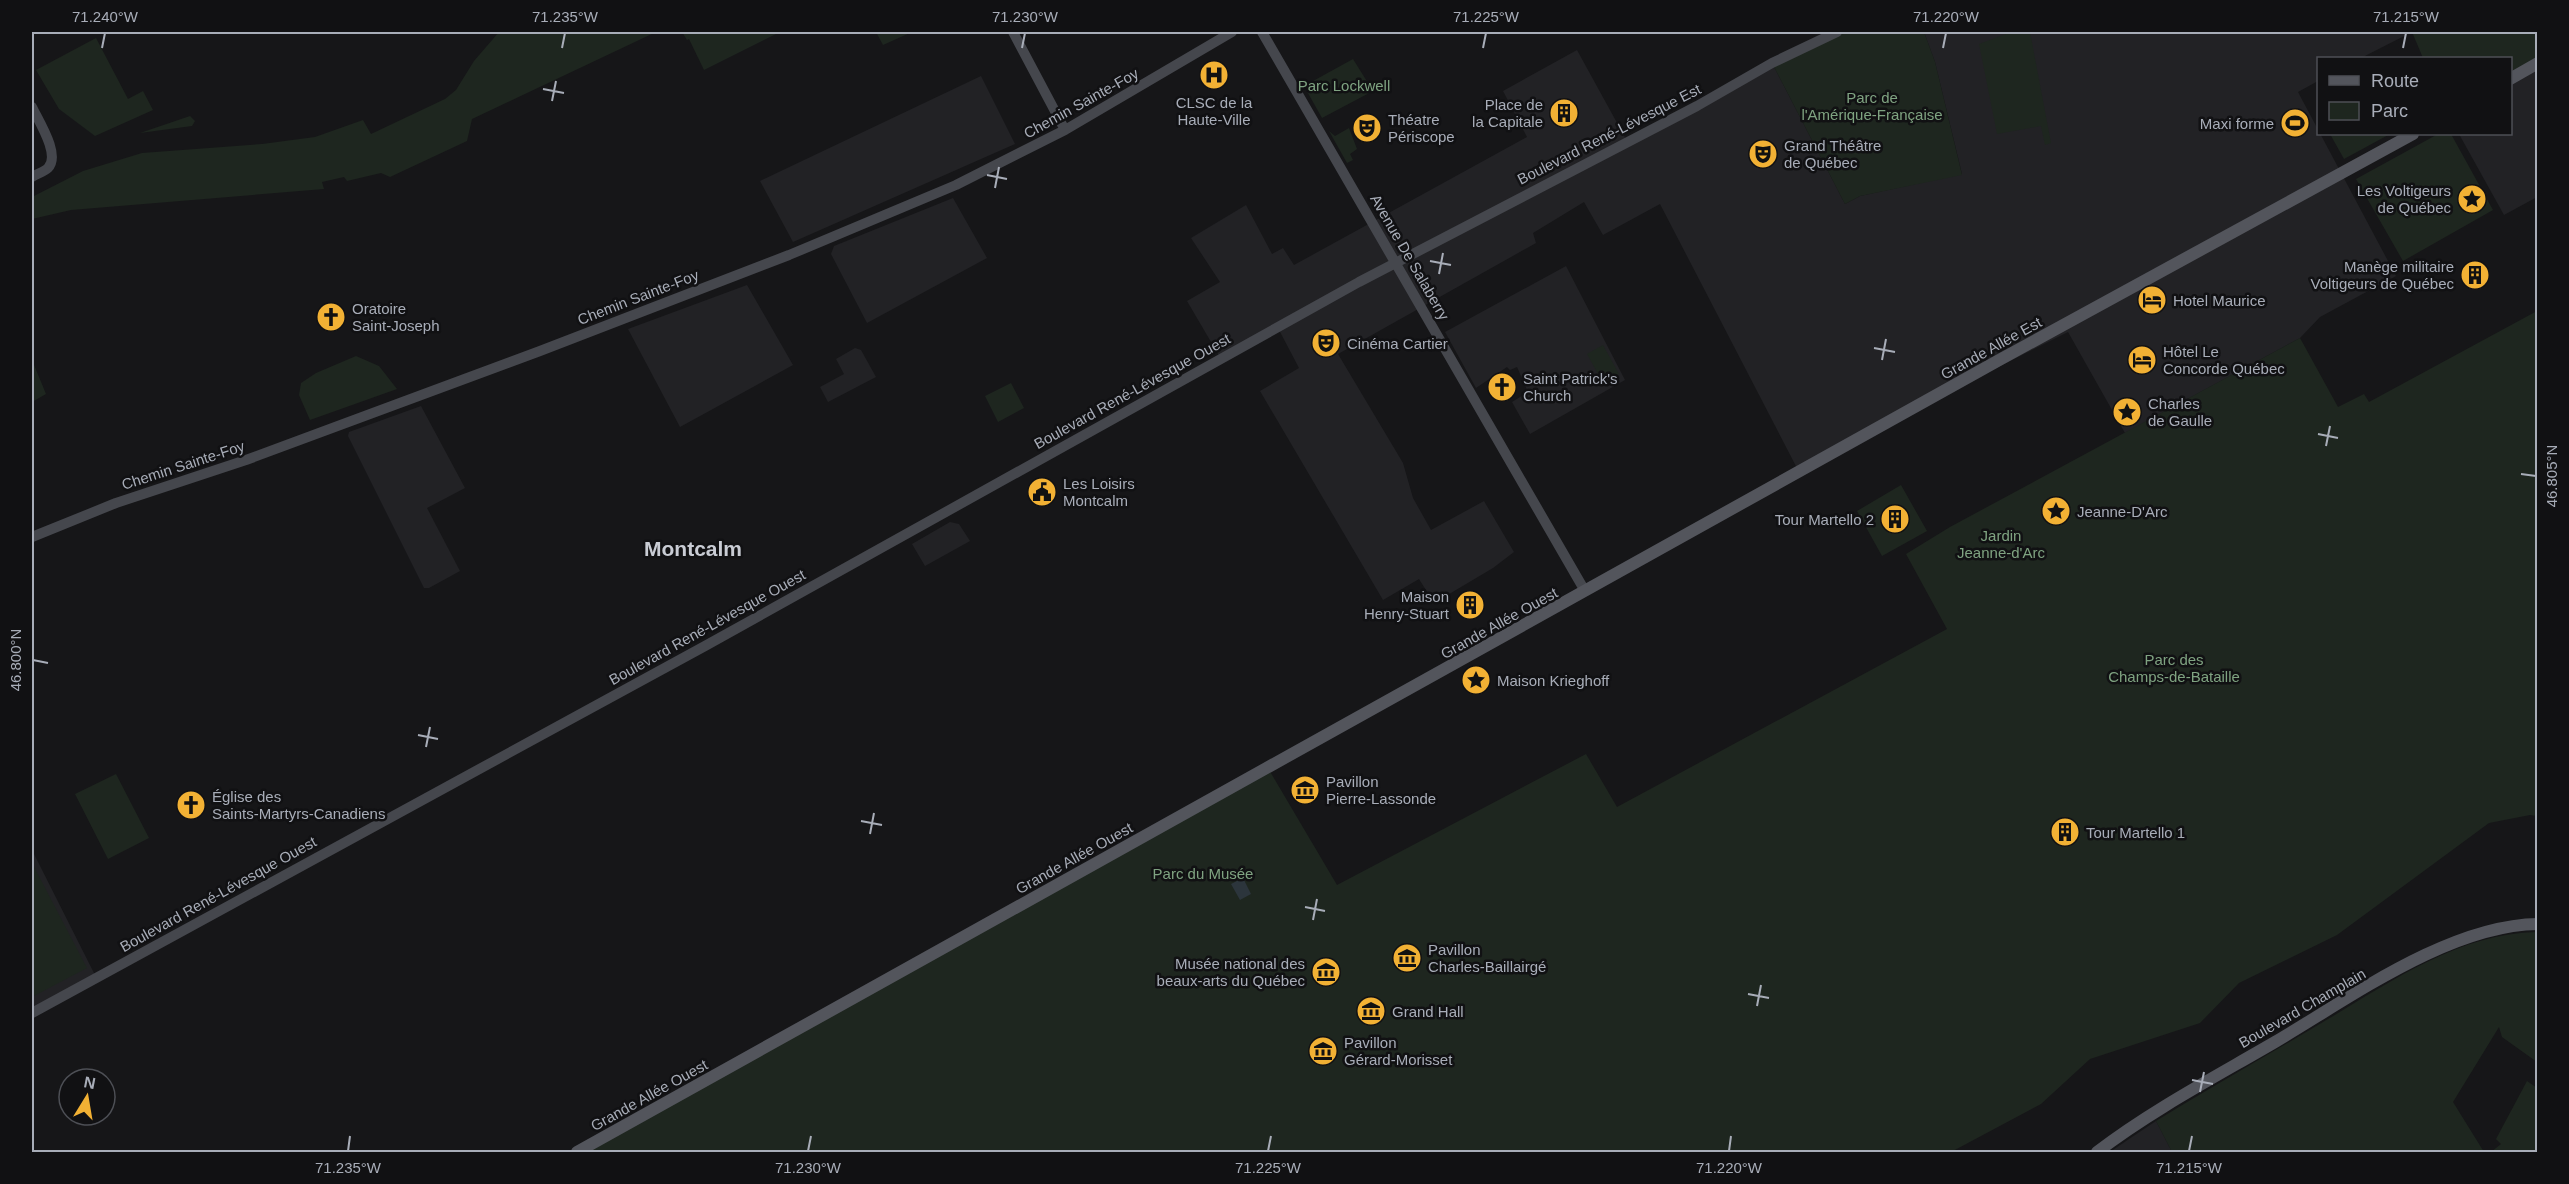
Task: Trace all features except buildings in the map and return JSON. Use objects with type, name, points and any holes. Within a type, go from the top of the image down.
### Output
[{"type":"main road","points":[[1013,32],[1065,130]]},
{"type":"main road","name":"Chemin Sainte-Foy","points":[[32,537],[116,503],[331,429],[410,397],[540,351],[789,255],[956,185],[1065,130],[1232,32]]},
{"type":"main road","name":"Avenue De Salaberry","points":[[1262,32],[1585,591]]},
{"type":"main road","name":"Boulevard René-Lévesque Est","points":[[1395,262],[1837,32]]},
{"type":"main road","points":[[2512,78],[2538,63]]},
{"type":"main road","points":[[32,107],[50,143],[53,160],[48,168],[32,177]]},
{"type":"main road","name":"Grande Allée Est","points":[[1585,591],[2010,353],[2411,135]]},
{"type":"main road","name":"Boulevard René-Lévesque Ouest","points":[[32,1013],[705,646],[1395,262]]},
{"type":"main road","name":"Grande Allée Ouest","points":[[577,1152],[1585,591]]},
{"type":"main road","name":"Boulevard Champlain","points":[[2097,1152],[2188,1092],[2425,955],[2478,934],[2538,924]]},
{"type":"shaded area","points":[[1924,32],[2412,32],[2363,57],[2317,57],[2317,82],[2298,92],[2317,128],[2317,135],[2321,135],[2396,276],[2320,317],[2300,338],[2125,433],[2068,332],[1903,415],[1799,472],[1660,204],[1603,235],[1584,202],[1533,233],[1536,243],[1338,354],[1403,463],[1413,498],[1431,530],[1484,501],[1514,552],[1493,568],[1434,603],[1419,579],[1383,600],[1260,391],[1299,368],[1278,328],[1221,359],[1187,301],[1220,282],[1191,238],[1246,205],[1272,254],[1283,248],[1294,265],[1527,137],[1503,91],[1577,50],[1627,141],[1772,63],[1845,204],[1860,196],[1962,174],[1935,62]]},
{"type":"shaded area","points":[[2537,63],[2537,197],[2504,215],[2460,135],[2512,135],[2512,78]]},
{"type":"shaded area","points":[[981,76],[1015,144],[793,242],[760,181]]},
{"type":"shaded area","points":[[953,198],[987,258],[867,323],[831,254],[834,246]]},
{"type":"shaded area","points":[[1566,266],[1625,380],[1530,434],[1512,402],[1528,392],[1517,367],[1510,370],[1507,367],[1476,388],[1445,332]]},
{"type":"shaded area","points":[[747,285],[793,365],[680,427],[628,329]]},
{"type":"shaded area","points":[[855,348],[861,350],[876,377],[828,402],[820,387],[844,374],[836,359]]},
{"type":"shaded area","points":[[421,406],[465,488],[427,508],[460,571],[429,588],[424,588],[348,436],[349,432]]},
{"type":"shaded area","points":[[950,522],[959,524],[970,541],[925,566],[912,544]]},
{"type":"shaded area","points":[[32,850],[96,977],[32,1013]]},
{"type":"shaded area","points":[[1243,878],[1251,894],[1240,900],[1231,884]]},
{"type":"shaded area","points":[[2156,1121],[2172,1152],[2110,1152],[2129,1139]]},
{"type":"green space","points":[[499,32],[656,32],[472,119],[467,141],[390,177],[381,173],[347,181],[344,177],[322,182],[324,189],[71,210],[32,219],[32,197],[83,171],[142,153],[262,144],[315,137],[363,120],[371,134],[445,99],[456,90],[474,61]]},
{"type":"green space","points":[[682,32],[780,32],[704,70],[689,39],[687,40]]},
{"type":"green space","points":[[876,32],[912,32],[883,45]]},
{"type":"green space","name":"Parc de l'Amérique-Française","points":[[1837,32],[1924,32],[1935,62],[1962,175],[1860,196],[1845,204],[1772,63]]},
{"type":"green space","points":[[2011,32],[2030,32],[2051,143],[2045,145],[2041,126],[1997,134],[1979,44]]},
{"type":"green space","points":[[2412,32],[2537,32],[2537,63],[2512,78],[2512,57],[2423,57]]},
{"type":"green space","points":[[96,38],[128,99],[143,91],[153,110],[95,136],[59,109],[36,70]]},
{"type":"green space","name":"Parc Lockwell","points":[[1353,59],[1373,91],[1322,118],[1304,86]]},
{"type":"green space","points":[[190,116],[195,121],[192,126],[140,133]]},
{"type":"green space","points":[[1349,128],[1357,149],[1350,154],[1353,160],[1347,163],[1329,131],[1335,136]]},
{"type":"green space","points":[[2331,135],[2388,135],[2344,159]]},
{"type":"green space","points":[[2436,135],[2452,135],[2493,210],[2403,261],[2356,179]]},
{"type":"green space","name":"Parc des Champs-de-Bataille","points":[[2537,311],[2537,816],[2530,815],[2489,823],[2337,935],[2239,983],[2200,1023],[2090,1059],[2041,1104],[1951,1152],[572,1152],[1268,768],[1337,885],[1586,754],[1617,807],[1947,629],[1906,554],[1950,527],[2300,338],[2338,407],[2364,394],[2369,402]]},
{"type":"green space","points":[[1603,345],[1619,374],[1603,383],[1587,354]]},
{"type":"green space","points":[[356,356],[379,366],[397,389],[310,420],[299,395],[301,383],[316,373]]},
{"type":"green space","points":[[32,360],[46,394],[32,402]]},
{"type":"green space","points":[[1011,383],[1024,408],[998,422],[985,396]]},
{"type":"green space","points":[[1901,485],[1927,531],[1882,556],[1857,511]]},
{"type":"green space","points":[[116,774],[149,838],[108,859],[75,794]]},
{"type":"green space","points":[[32,863],[87,968],[32,997]]},
{"type":"green space","points":[[2537,932],[2537,1062],[2502,1037],[2499,1027],[2453,1102],[2484,1152],[2172,1152],[2156,1121],[2420,965],[2477,942],[2507,935]]},
{"type":"green space","points":[[2527,1081],[2537,1088],[2537,1152],[2491,1152],[2501,1144],[2496,1139]]},
{"type":"place","name":"CLSC de la Haute-Ville","points":[[1214,75]]},
{"type":"place","name":"Place de la Capitale","points":[[1564,113]]},
{"type":"place","name":"Maxi forme","points":[[2295,123]]},
{"type":"place","name":"Théatre Périscope","points":[[1367,128]]},
{"type":"place","name":"Grand Théâtre de Québec","points":[[1763,154]]},
{"type":"place","name":"Les Voltigeurs de Québec","points":[[2472,199]]},
{"type":"place","name":"Manège militaire Voltigeurs de Québec","points":[[2475,275]]},
{"type":"place","name":"Hotel Maurice","points":[[2152,300]]},
{"type":"place","name":"Oratoire Saint-Joseph","points":[[331,317]]},
{"type":"place","name":"Cinéma Cartier","points":[[1326,343]]},
{"type":"place","name":"Hôtel Le Concorde Québec","points":[[2142,360]]},
{"type":"place","name":"Saint Patrick's Church","points":[[1502,387]]},
{"type":"place","name":"Charles de Gaulle","points":[[2127,412]]},
{"type":"place","name":"Les Loisirs Montcalm","points":[[1042,492]]},
{"type":"place","name":"Jeanne-D'Arc","points":[[2056,511]]},
{"type":"place","name":"Tour Martello 2","points":[[1895,519]]},
{"type":"place","name":"Maison Henry-Stuart","points":[[1470,605]]},
{"type":"place","name":"Maison Krieghoff","points":[[1476,680]]},
{"type":"place","name":"Pavillon Pierre-Lassonde","points":[[1305,790]]},
{"type":"place","name":"Église des Saints-Martyrs-Canadiens","points":[[191,805]]},
{"type":"place","name":"Tour Martello 1","points":[[2065,832]]},
{"type":"place","name":"Pavillon Charles-Baillairgé","points":[[1407,958]]},
{"type":"place","name":"Musée national des beaux-arts du Québec","points":[[1326,972]]},
{"type":"place","name":"Grand Hall","points":[[1371,1011]]},
{"type":"place","name":"Pavillon Gérard-Morisset","points":[[1323,1051]]},
{"type":"district","name":"Montcalm","points":[[693,548]]},
{"type":"park label","name":"Jardin Jeanne-d'Arc","points":[[2001,544]]},
{"type":"park label","name":"Parc du Musée","points":[[1203,873]]}]
